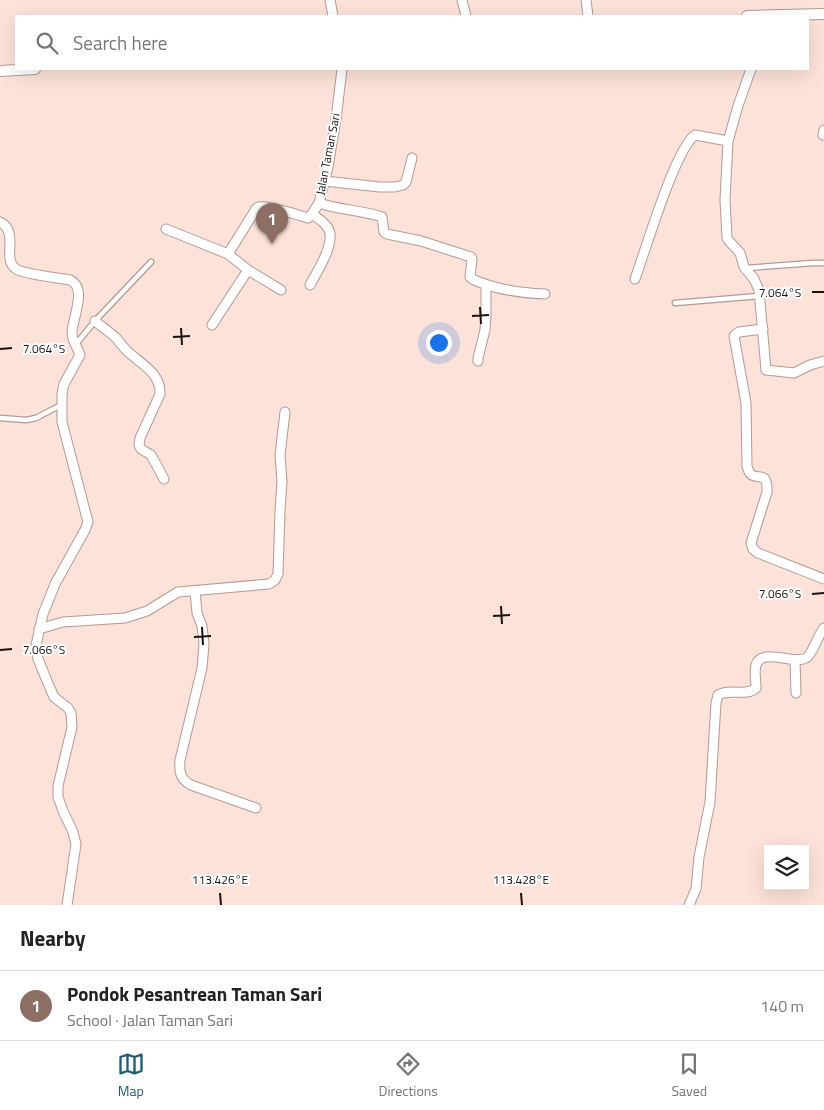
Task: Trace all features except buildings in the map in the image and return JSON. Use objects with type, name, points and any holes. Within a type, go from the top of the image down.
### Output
[{"type":"street","points":[[330,0],[333,15]]},
{"type":"street","points":[[462,0],[466,15]]},
{"type":"street","points":[[586,0],[588,15]]},
{"type":"street","points":[[794,15],[824,14]]},
{"type":"street","points":[[0,71],[18,70]]},
{"type":"street","name":"Jalan Taman Sari","points":[[312,214],[319,203],[335,128],[342,70]]},
{"type":"street","points":[[751,70],[728,141],[725,200],[728,241],[740,253],[746,268],[756,281],[761,296],[766,370],[794,373],[824,361]]},
{"type":"street","points":[[635,279],[666,191],[686,145],[693,136],[728,141]]},
{"type":"street","points":[[324,181],[380,187],[400,186],[406,182],[412,158]]},
{"type":"street","points":[[319,203],[382,217],[384,232],[387,234],[421,241],[471,257],[470,277],[486,285],[510,291],[545,294]]},
{"type":"street","points":[[228,254],[258,207],[267,207],[308,218],[312,214],[323,222],[329,230],[330,238],[326,253],[310,285]]},
{"type":"street","points":[[0,222],[8,230],[11,261],[16,270],[70,280],[77,285],[78,308],[72,337],[80,356],[64,384],[62,422],[88,522],[55,584],[43,614],[36,645],[38,659],[54,697],[68,708],[72,719],[72,727],[58,786],[58,797],[76,844],[67,905]]},
{"type":"street","points":[[166,229],[228,254],[248,270],[281,290]]},
{"type":"street","points":[[212,325],[248,270]]},
{"type":"street","points":[[478,361],[485,330],[486,285]]},
{"type":"street","points":[[94,321],[116,338],[132,356],[145,364],[155,376],[160,386],[160,394],[140,438],[139,445],[141,449],[151,455],[164,479]]},
{"type":"street","points":[[763,329],[739,332],[734,336],[746,403],[748,472],[751,476],[762,476],[766,479],[767,484],[767,492],[752,543],[753,549],[758,553],[824,579]]},
{"type":"street","points":[[39,629],[63,622],[125,618],[147,611],[178,592],[269,584],[275,580],[278,574],[279,560],[282,482],[280,455],[285,412]]},
{"type":"street","points":[[195,591],[197,613],[202,626],[204,644],[202,668],[179,770],[181,777],[191,785],[256,808]]},
{"type":"street","points":[[689,905],[696,889],[698,857],[710,802],[718,695],[722,692],[749,692],[754,690],[756,688],[755,667],[760,658],[780,657],[795,660],[808,656],[824,628]]},
{"type":"street","points":[[795,660],[796,693]]},
{"type":"lane","points":[[76,345],[94,321],[151,262]]},
{"type":"lane","points":[[746,268],[824,263]]},
{"type":"lane","points":[[675,303],[761,296]]},
{"type":"lane","points":[[0,418],[26,420],[36,418],[62,404]]},
{"type":"place","name":"Pondok Pesantrean Taman Sari","points":[[272,244]]}]
